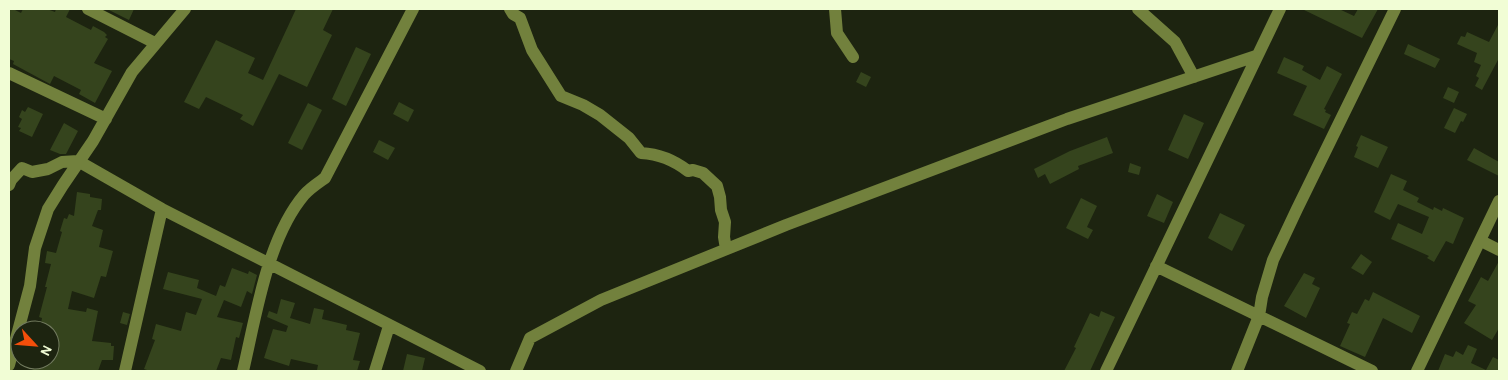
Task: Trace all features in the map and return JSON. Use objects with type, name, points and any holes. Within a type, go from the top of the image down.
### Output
[{"type":"street","points":[[88,9],[155,43]]},
{"type":"street","points":[[9,365],[30,286],[35,248],[48,209],[106,119],[132,72],[185,9]]},
{"type":"street","points":[[243,371],[268,265],[287,218],[305,194],[325,178],[413,9]]},
{"type":"street","points":[[510,9],[513,14],[520,18],[532,50],[561,96],[583,105],[600,115],[629,138],[641,153],[657,155],[670,160],[688,171],[694,170],[703,173],[717,186],[725,222],[724,237],[726,249]]},
{"type":"street","points":[[835,9],[837,33],[853,57]]},
{"type":"street","points":[[1138,9],[1175,42],[1194,77]]},
{"type":"street","points":[[1106,371],[1280,9]]},
{"type":"street","points":[[1237,371],[1259,316],[1262,297],[1274,260],[1395,9]]},
{"type":"street","points":[[516,371],[530,338],[601,300],[726,249],[1067,119],[1256,56]]},
{"type":"street","points":[[9,73],[106,119]]},
{"type":"street","points":[[9,186],[11,180],[22,168],[32,172],[62,162],[78,161],[162,209],[268,265],[480,371]]},
{"type":"street","points":[[1417,371],[1499,201]]},
{"type":"street","points":[[125,371],[162,209]]},
{"type":"street","points":[[1481,241],[1499,250]]},
{"type":"street","points":[[1156,266],[1372,371]]},
{"type":"street","points":[[375,371],[389,326]]},
{"type":"building","points":[[9,9],[21,13],[23,9],[47,9],[55,12],[56,9],[70,9],[66,17],[91,30],[93,26],[107,35],[105,37],[108,39],[94,63],[112,71],[95,103],[79,94],[81,90],[54,76],[50,84],[13,64],[14,61],[9,59]]},
{"type":"building","points":[[107,9],[134,9],[129,20]]},
{"type":"building","points":[[296,9],[333,9],[323,30],[332,35],[307,87],[279,74],[253,126],[240,119],[243,115],[206,97],[199,109],[184,102],[216,40],[255,58],[248,73],[263,80]]},
{"type":"building","points":[[1302,9],[1339,9],[1354,16],[1358,9],[1378,9],[1362,38]]},
{"type":"building","points":[[1499,23],[1499,58],[1482,90],[1475,86],[1479,78],[1476,76],[1481,65],[1474,62],[1477,53],[1457,44],[1461,36],[1465,37],[1467,32],[1489,42]]},
{"type":"building","points":[[1408,44],[1440,59],[1435,68],[1404,54]]},
{"type":"building","points":[[356,47],[371,54],[346,106],[332,99]]},
{"type":"building","points":[[1284,57],[1304,66],[1302,70],[1320,80],[1327,66],[1342,74],[1324,109],[1326,110],[1325,112],[1331,115],[1324,129],[1293,115],[1307,86],[1277,73]]},
{"type":"building","points":[[861,72],[871,77],[866,87],[856,82]]},
{"type":"building","points":[[1448,87],[1459,92],[1454,103],[1443,98]]},
{"type":"building","points":[[399,102],[414,110],[408,122],[393,114]]},
{"type":"building","points":[[308,103],[322,110],[302,150],[288,143]]},
{"type":"building","points":[[28,107],[43,114],[32,137],[19,131],[21,128],[18,127],[22,119],[19,117],[22,110],[25,112]]},
{"type":"building","points":[[1454,108],[1467,114],[1455,133],[1444,128]]},
{"type":"building","points":[[1184,114],[1204,123],[1188,159],[1168,150]]},
{"type":"building","points":[[64,123],[78,131],[66,154],[60,154],[50,150]]},
{"type":"building","points":[[1361,135],[1388,147],[1378,168],[1354,157]]},
{"type":"building","points":[[1107,137],[1113,153],[1078,166],[1079,169],[1050,184],[1045,174],[1038,178],[1034,169],[1070,151]]},
{"type":"building","points":[[379,140],[395,148],[388,160],[373,152]]},
{"type":"building","points":[[1474,148],[1499,162],[1499,176],[1467,160]]},
{"type":"building","points":[[1130,163],[1141,167],[1139,175],[1128,172]]},
{"type":"building","points":[[1391,174],[1407,181],[1403,190],[1419,198],[1417,202],[1433,210],[1434,207],[1442,211],[1443,208],[1464,218],[1453,244],[1446,241],[1434,262],[1427,258],[1429,256],[1391,239],[1398,223],[1422,234],[1429,217],[1398,204],[1390,220],[1374,212]]},
{"type":"building","points":[[77,192],[90,194],[90,197],[102,199],[101,210],[98,210],[92,226],[103,230],[99,247],[113,251],[106,277],[101,276],[94,298],[72,291],[68,309],[86,312],[87,308],[98,311],[92,341],[111,343],[111,346],[114,346],[113,360],[102,360],[98,371],[32,371],[60,370],[60,320],[42,320],[42,318],[39,317],[51,264],[45,263],[47,251],[56,253],[64,218],[67,219],[69,214],[74,216]]},
{"type":"building","points":[[1157,194],[1173,202],[1164,223],[1147,216]]},
{"type":"building","points":[[1081,198],[1097,206],[1087,227],[1093,230],[1088,239],[1066,228]]},
{"type":"building","points":[[1220,213],[1245,225],[1232,251],[1208,238]]},
{"type":"building","points":[[1361,254],[1372,262],[1363,275],[1351,268]]},
{"type":"building","points":[[1499,261],[1499,328],[1492,340],[1464,323],[1476,305],[1468,301],[1481,277],[1488,281]]},
{"type":"building","points":[[232,268],[248,274],[249,271],[257,275],[252,294],[247,291],[241,307],[224,300],[217,317],[243,323],[239,338],[236,337],[231,360],[221,358],[216,371],[150,371],[144,369],[155,340],[152,339],[156,324],[181,331],[186,312],[196,315],[202,299],[163,289],[168,272],[199,280],[197,288],[216,296],[220,285],[225,287]]},
{"type":"building","points":[[1304,273],[1315,278],[1312,284],[1320,288],[1306,318],[1284,306]]},
{"type":"building","points":[[1373,292],[1420,316],[1412,333],[1383,318],[1365,357],[1340,346],[1350,324],[1347,323],[1352,312],[1357,314],[1365,299],[1369,301]]},
{"type":"building","points":[[281,299],[295,303],[290,318],[310,324],[314,308],[324,310],[322,319],[347,325],[346,330],[360,333],[353,360],[360,361],[357,371],[322,371],[317,370],[318,365],[291,359],[289,366],[264,358],[273,329],[286,332],[288,326],[267,317],[269,311],[277,314]]},
{"type":"building","points":[[1101,311],[1115,317],[1090,371],[1064,371],[1076,348],[1074,347],[1090,313],[1099,317]]},
{"type":"building","points":[[123,312],[130,314],[127,325],[120,323]]},
{"type":"building","points":[[1468,345],[1477,349],[1471,363],[1486,370],[1493,357],[1499,360],[1499,371],[1438,371],[1445,354],[1453,357],[1456,351],[1463,355]]},
{"type":"building","points":[[407,354],[425,358],[422,371],[403,371]]}]
